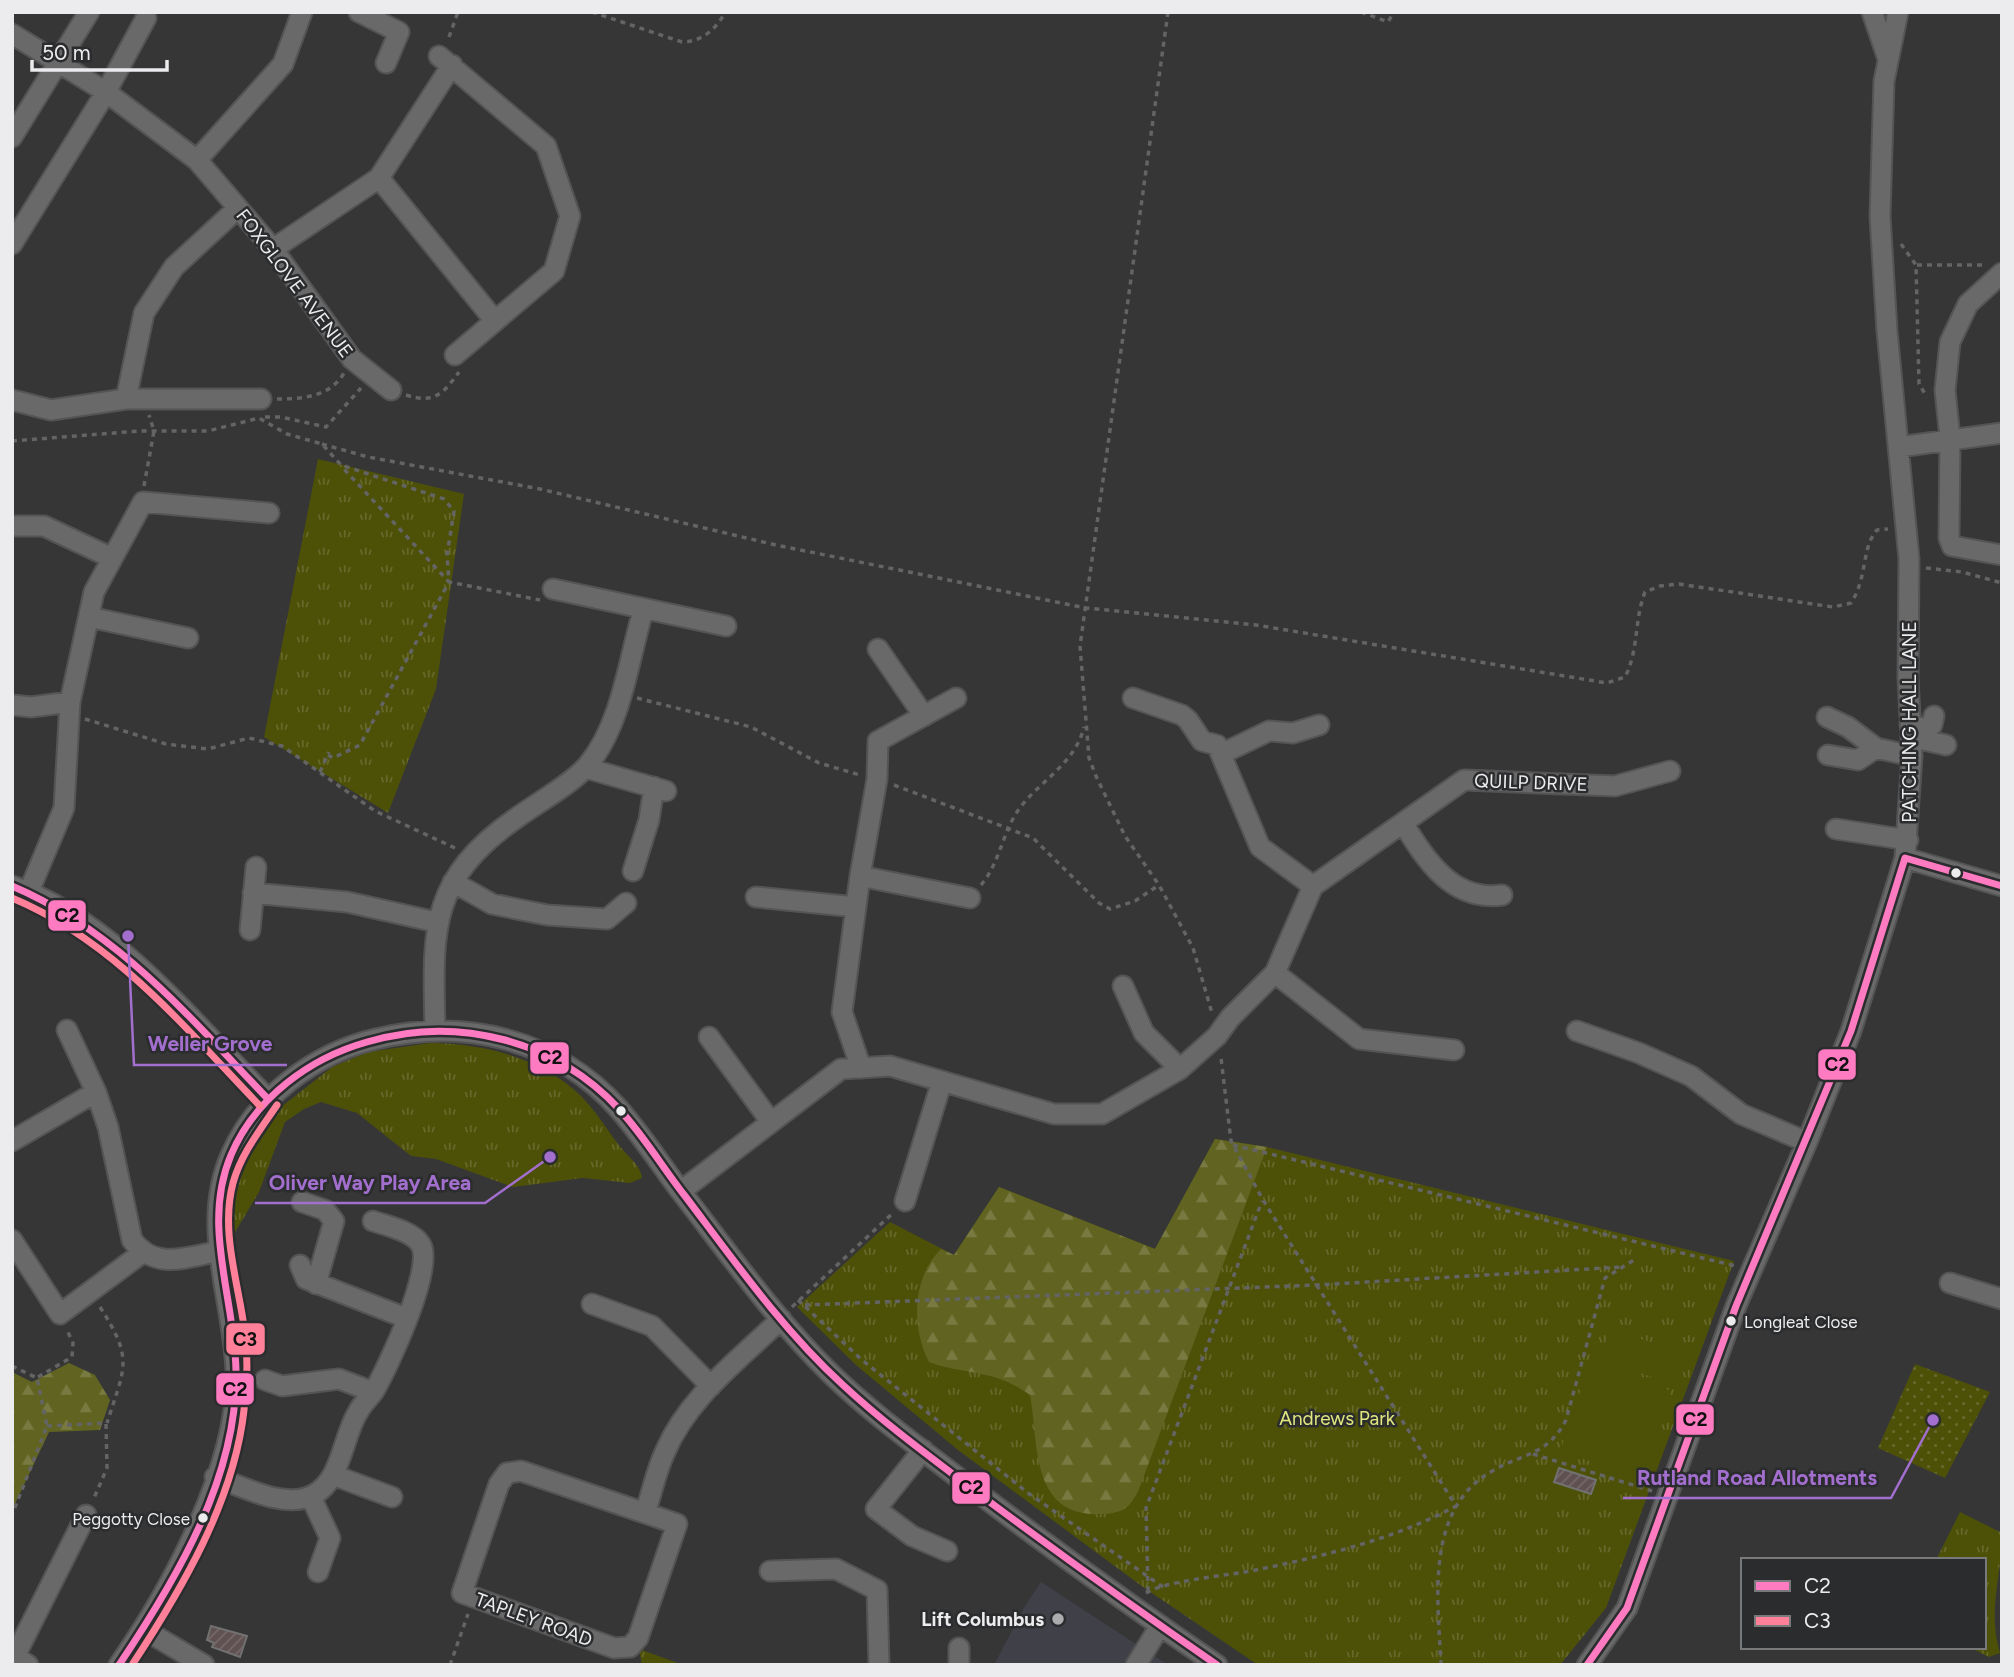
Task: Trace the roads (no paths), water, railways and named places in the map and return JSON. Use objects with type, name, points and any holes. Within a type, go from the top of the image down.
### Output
[{"type":"street","points":[[12,137],[89,12]]},
{"type":"street","points":[[197,160],[283,64],[302,12]]},
{"type":"street","points":[[359,12],[399,32],[386,63]]},
{"type":"street","points":[[1872,12],[1888,59]]},
{"type":"street","name":"PATCHING HALL LANE","points":[[1587,1665],[1627,1608],[1752,1270],[1851,1031],[1907,849],[1911,739],[1908,528],[1880,216],[1882,111],[1888,59],[1898,12]]},
{"type":"street","points":[[12,244],[106,92],[146,18]]},
{"type":"street","name":"FOXGLOVE AVENUE","points":[[12,34],[106,92],[197,160],[273,249],[352,359],[391,390]]},
{"type":"street","points":[[273,249],[379,178],[446,60],[546,146],[570,216],[554,271],[455,355]]},
{"type":"street","points":[[379,178],[495,321]]},
{"type":"street","points":[[126,399],[144,313],[174,267],[238,208]]},
{"type":"street","points":[[1994,269],[1968,304],[1950,342],[1945,390],[1950,438],[1949,538],[1952,547],[2002,555]]},
{"type":"street","points":[[12,400],[51,410],[126,399],[260,409]]},
{"type":"street","points":[[1899,447],[2002,433]]},
{"type":"street","points":[[268,1099],[143,972],[87,925],[20,889],[65,808],[69,710],[94,592],[143,502],[270,513]]},
{"type":"street","points":[[12,526],[44,526],[112,558]]},
{"type":"street","points":[[553,589],[643,611],[726,626]]},
{"type":"street","points":[[435,1030],[433,950],[436,922],[453,882],[472,856],[502,828],[586,768],[606,739],[643,611]]},
{"type":"street","points":[[89,617],[188,638]]},
{"type":"street","points":[[878,649],[924,716]]},
{"type":"street","points":[[861,1068],[842,1012],[860,876],[877,779],[878,741],[956,698]]},
{"type":"street","points":[[681,1191],[841,1069],[890,1066],[1054,1114],[1102,1114],[1180,1069],[1217,1035],[1230,1018],[1275,973],[1313,886],[1260,847],[1219,750],[1202,741],[1188,719],[1182,715],[1133,698]]},
{"type":"street","points":[[12,705],[69,710]]},
{"type":"street","points":[[1828,755],[1857,760],[1875,748],[1911,739],[1932,726],[1934,716]]},
{"type":"street","points":[[1827,717],[1848,727],[1875,748]]},
{"type":"street","points":[[1219,750],[1269,731],[1293,733],[1319,725]]},
{"type":"street","points":[[1911,739],[1946,746]]},
{"type":"street","points":[[586,768],[660,789],[633,871]]},
{"type":"street","name":"QUILP DRIVE","points":[[1313,886],[1464,780],[1615,786],[1670,771]]},
{"type":"street","points":[[1403,823],[1437,872],[1452,885],[1471,893],[1502,895]]},
{"type":"street","points":[[1836,829],[1907,849],[2002,886]]},
{"type":"street","points":[[250,930],[256,867]]},
{"type":"street","points":[[860,876],[970,898]]},
{"type":"street","points":[[453,882],[492,904],[547,915],[607,919],[626,903]]},
{"type":"street","points":[[253,894],[347,902],[436,922]]},
{"type":"street","points":[[756,897],[856,907]]},
{"type":"street","points":[[1275,973],[1359,1039],[1454,1050]]},
{"type":"street","points":[[1123,986],[1144,1033],[1180,1069]]},
{"type":"street","points":[[67,1030],[96,1092],[108,1127],[132,1240],[142,1253],[166,1259],[220,1251]]},
{"type":"street","points":[[119,1665],[143,1629],[182,1558],[215,1477],[234,1409],[236,1374],[216,1218],[220,1185],[246,1125],[268,1099],[328,1055],[360,1042],[403,1032],[435,1030],[473,1031],[514,1040],[550,1055],[572,1069],[617,1107],[781,1319],[831,1374],[923,1450],[1090,1578],[1217,1665]]},
{"type":"street","points":[[1577,1031],[1639,1053],[1691,1076],[1741,1114],[1807,1142]]},
{"type":"street","points":[[709,1037],[771,1122]]},
{"type":"street","points":[[905,1201],[942,1082]]},
{"type":"street","points":[[12,1141],[96,1092]]},
{"type":"street","points":[[302,1202],[325,1210],[334,1221],[316,1284]]},
{"type":"street","points":[[215,1477],[288,1500],[312,1497],[325,1487],[333,1475],[354,1419],[373,1392],[406,1318],[424,1266],[421,1245],[412,1236],[373,1221]]},
{"type":"street","points":[[12,1240],[60,1314],[91,1294],[142,1253]]},
{"type":"street","points":[[300,1265],[306,1279],[406,1318]]},
{"type":"street","points":[[1950,1283],[2002,1299]]},
{"type":"street","points":[[592,1304],[652,1326],[711,1386]]},
{"type":"street","points":[[645,1513],[664,1452],[682,1419],[711,1386],[781,1319]]},
{"type":"street","points":[[265,1380],[282,1386],[339,1379],[373,1392]]},
{"type":"street","points":[[923,1450],[876,1508],[912,1536],[947,1551]]},
{"type":"street","name":"TAPLEY ROAD","points":[[521,1471],[645,1513],[677,1524],[638,1638],[630,1647],[614,1648],[462,1592],[499,1484],[507,1473],[521,1471]]},
{"type":"street","points":[[333,1475],[392,1497]]},
{"type":"street","points":[[312,1497],[330,1538],[318,1572]]},
{"type":"street","points":[[18,1660],[86,1515]]},
{"type":"street","points":[[770,1571],[836,1569],[877,1590],[879,1665]]},
{"type":"street","points":[[1136,1665],[1160,1626]]},
{"type":"street","points":[[143,1629],[204,1665]]},
{"type":"place","name":"Weller Grove","points":[[128,936]]},
{"type":"place","name":"Oliver Way Play Area","points":[[550,1157]]},
{"type":"place","name":"Longleat Close","points":[[1731,1321]]},
{"type":"place","name":"Rutland Road Allotments","points":[[1933,1420]]},
{"type":"place","name":"Peggotty Close","points":[[203,1518]]},
{"type":"place","name":"Lift Columbus","points":[[1058,1619]]},
{"type":"park label","name":"Andrews Park","points":[[1337,1418]]}]
